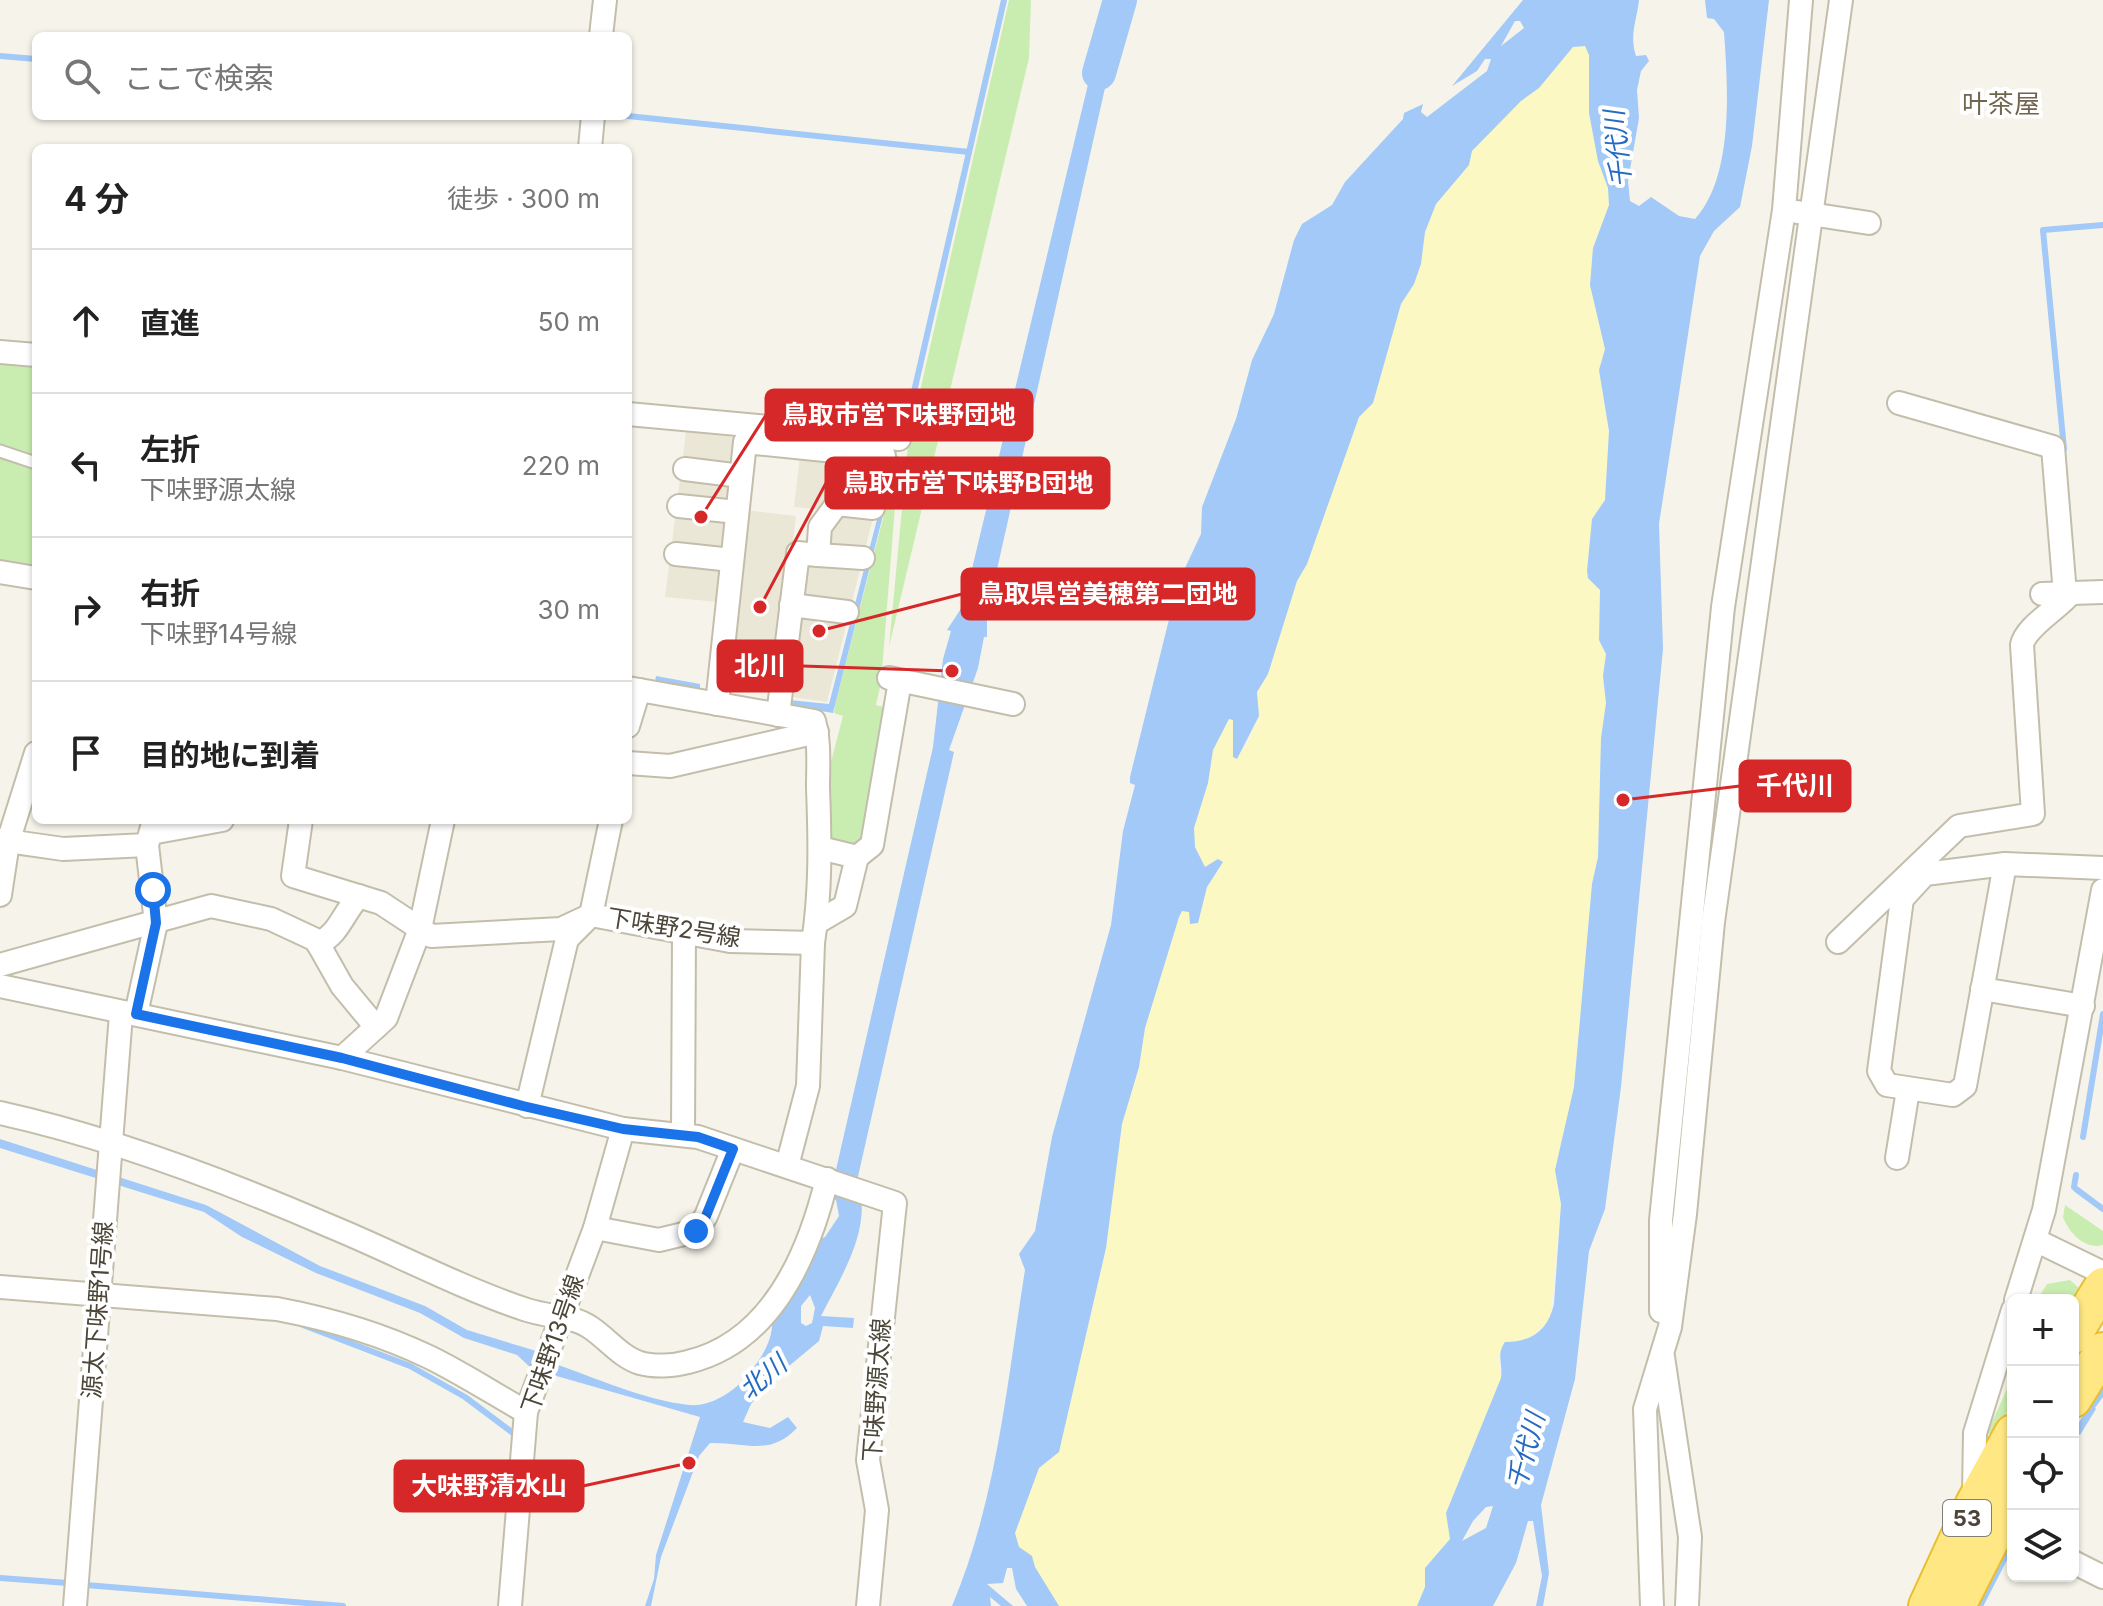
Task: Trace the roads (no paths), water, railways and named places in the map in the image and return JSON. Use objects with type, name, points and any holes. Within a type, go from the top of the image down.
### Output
[{"type":"highway","points":[[2079,1325],[2103,1286]]},
{"type":"highway","points":[[2079,1389],[2103,1351]]},
{"type":"highway","name":"53","points":[[1957,1606],[2000,1510],[2012,1438]]},
{"type":"highway","name":"53","points":[[1927,1606],[2000,1510]]},
{"type":"street","points":[[601,32],[605,0]]},
{"type":"street","points":[[1687,1606],[1690,1537],[1661,1351],[1661,1220],[1723,607],[1784,210],[1801,0]]},
{"type":"street","points":[[1652,1606],[1645,1409],[1670,1327],[1685,1214],[1713,922],[1841,0]]},
{"type":"street","points":[[590,144],[593,120]]},
{"type":"street","points":[[1784,210],[1869,223]]},
{"type":"street","points":[[0,352],[32,355]]},
{"type":"street","points":[[1838,942],[1959,826],[2033,814],[2023,638],[2057,610],[2068,593],[2053,447],[1899,403]]},
{"type":"street","points":[[632,414],[892,447],[840,451],[745,442],[717,704]]},
{"type":"street","points":[[818,555],[820,527],[837,504],[840,451]]},
{"type":"street","points":[[685,469],[741,476]]},
{"type":"street","points":[[837,504],[873,508]]},
{"type":"street","points":[[679,506],[737,512]]},
{"type":"street","points":[[778,715],[798,553],[863,558]]},
{"type":"street","points":[[676,554],[732,560]]},
{"type":"street","points":[[0,572],[32,577]]},
{"type":"street","points":[[2042,594],[2103,592]]},
{"type":"street","points":[[791,605],[847,612]]},
{"type":"street","points":[[815,933],[845,906],[857,857],[872,845],[877,829],[894,679],[1013,704]]},
{"type":"street","points":[[634,689],[814,721],[817,732],[820,848],[808,1086],[787,1166]]},
{"type":"street","points":[[632,763],[670,766],[817,732]]},
{"type":"street","points":[[0,895],[4,841],[32,764]]},
{"type":"street","points":[[4,841],[63,849],[200,824]]},
{"type":"street","name":"下味野2号線","points":[[300,824],[293,876],[381,903],[431,936],[561,929],[591,915],[730,941],[815,933]]},
{"type":"street","points":[[342,1058],[386,1018],[420,929],[442,824]]},
{"type":"street","points":[[527,1106],[567,939],[591,915],[610,824]]},
{"type":"street","name":"源太下味野1号線","points":[[75,1606],[110,1153],[129,1014],[156,923],[151,833]]},
{"type":"street","points":[[820,848],[857,857]]},
{"type":"street","points":[[2005,864],[1965,1086],[1953,1095],[1887,1085],[1879,1071],[1902,899],[1925,874],[2005,864],[2103,868]]},
{"type":"street","points":[[2018,1294],[2044,1210],[2103,890]]},
{"type":"street","points":[[318,944],[334,936],[348,908],[359,896]]},
{"type":"street","points":[[0,965],[211,906],[271,919],[318,944],[342,986],[376,1027]]},
{"type":"street","points":[[683,1135],[684,933]]},
{"type":"street","points":[[0,986],[342,1058],[623,1129],[683,1135],[830,1180],[814,1234],[783,1292],[742,1335],[717,1350],[689,1362],[653,1366],[636,1362],[576,1320],[525,1309],[317,1220],[110,1153],[0,1113]]},
{"type":"street","points":[[1982,989],[2083,1006]]},
{"type":"street","points":[[1897,1158],[1908,1090]]},
{"type":"street","name":"下味野13号線","points":[[510,1606],[526,1412],[595,1228],[623,1129]]},
{"type":"street","points":[[595,1228],[659,1240],[696,1231],[710,1207],[733,1149]]},
{"type":"street","name":"下味野源太線","points":[[830,1180],[895,1203],[868,1460],[877,1510],[868,1606]]},
{"type":"street","points":[[2035,1240],[2103,1273]]},
{"type":"street","points":[[0,1287],[277,1309],[316,1316],[374,1334],[432,1358],[526,1412]]},
{"type":"street","points":[[2000,1510],[1975,1433],[2007,1329]]},
{"type":"street","points":[[2079,1565],[2103,1577]]},
{"type":"lane","points":[[0,451],[32,462]]},
{"type":"water","points":[[1523,0],[1639,0],[1633,34],[1634,48],[1636,56],[1646,55],[1649,61],[1641,71],[1637,90],[1639,118],[1628,181],[1630,201],[1639,206],[1651,197],[1679,216],[1695,219],[1708,201],[1717,179],[1726,130],[1724,32],[1714,19],[1707,18],[1705,0],[1769,0],[1752,146],[1740,207],[1714,231],[1700,256],[1659,524],[1663,649],[1621,1087],[1605,1209],[1589,1251],[1575,1379],[1541,1505],[1549,1573],[1543,1606],[1536,1606],[1542,1576],[1533,1521],[1528,1521],[1516,1563],[1493,1606],[1417,1606],[1425,1587],[1425,1568],[1450,1539],[1446,1513],[1501,1378],[1502,1347],[1505,1342],[1523,1340],[1537,1333],[1548,1321],[1554,1304],[1561,1204],[1555,1170],[1574,1087],[1592,884],[1598,857],[1601,738],[1606,703],[1603,676],[1606,654],[1599,640],[1600,590],[1588,578],[1587,571],[1592,519],[1605,500],[1609,431],[1599,370],[1605,349],[1590,285],[1593,248],[1609,205],[1608,188],[1598,161],[1589,113],[1589,55],[1585,46],[1573,47],[1539,88],[1521,101],[1472,151],[1469,165],[1436,204],[1425,232],[1421,264],[1414,284],[1401,304],[1373,403],[1359,417],[1307,564],[1297,581],[1268,674],[1257,692],[1259,716],[1237,759],[1233,757],[1233,720],[1229,719],[1213,750],[1208,783],[1194,828],[1195,847],[1205,867],[1218,859],[1223,862],[1207,887],[1198,923],[1190,924],[1189,912],[1182,911],[1179,917],[1145,1028],[1139,1067],[1122,1124],[1106,1248],[1059,1452],[1039,1468],[1015,1533],[1019,1547],[1032,1556],[1035,1567],[1059,1606],[1027,1606],[1016,1589],[1012,1568],[1007,1568],[1003,1583],[987,1584],[1013,1606],[1001,1606],[990,1597],[991,1606],[952,1606],[980,1525],[999,1440],[1025,1270],[1019,1254],[1035,1231],[1052,1137],[1111,925],[1123,831],[1135,785],[1130,783],[1130,777],[1178,583],[1201,534],[1202,507],[1236,419],[1252,360],[1274,314],[1294,240],[1302,224],[1332,205],[1345,182],[1403,119],[1404,113],[1423,104],[1421,112],[1427,117],[1487,71],[1491,59],[1485,59],[1477,71],[1452,86]],"holes":[[[1515,21],[1520,21],[1524,28],[1501,46]],[[1493,1506],[1486,1528],[1462,1541],[1473,1521],[1486,1507]]]},
{"type":"water","points":[[1101,30],[1118,30],[987,614],[987,637],[984,637],[978,668],[949,750],[954,752],[857,1181],[862,1215],[859,1233],[821,1316],[854,1318],[853,1328],[823,1326],[819,1341],[771,1381],[751,1404],[743,1422],[770,1428],[788,1417],[797,1428],[787,1437],[756,1446],[710,1443],[699,1456],[661,1557],[651,1606],[645,1606],[654,1579],[656,1555],[700,1417],[532,1369],[517,1355],[464,1338],[420,1313],[316,1273],[242,1237],[204,1212],[0,1148],[0,1139],[206,1205],[320,1266],[425,1306],[467,1330],[543,1353],[553,1363],[620,1388],[689,1405],[707,1403],[724,1396],[746,1378],[760,1358],[770,1338],[772,1315],[802,1278],[818,1240],[825,1237],[839,1216],[836,1200],[831,1199],[835,1174],[933,747],[943,659],[951,631],[947,630],[962,607]],"holes":[[[810,1295],[815,1308],[812,1323],[806,1326],[801,1323],[801,1306]]]},
{"type":"water","points":[[894,454],[898,456],[833,713],[785,705],[789,700],[829,704]]},
{"type":"water","points":[[656,676],[700,684],[700,689],[655,682]]},
{"type":"water","points":[[2090,1404],[2096,1409],[2080,1435],[2079,1422]]},
{"type":"waterway","points":[[905,431],[1004,0]]},
{"type":"waterway","name":"北川","points":[[1099,73],[1120,0]]},
{"type":"waterway","points":[[0,56],[32,59]]},
{"type":"waterway","points":[[632,116],[969,152]]},
{"type":"waterway","points":[[2064,449],[2043,230],[2103,225]]},
{"type":"waterway","points":[[2083,1137],[2103,1014]]},
{"type":"waterway","points":[[2074,1187],[2076,1175]]},
{"type":"waterway","points":[[2076,1189],[2103,1209]]},
{"type":"waterway","points":[[303,1325],[410,1366],[465,1397],[513,1433]]},
{"type":"waterway","points":[[2089,1411],[2103,1392]]},
{"type":"waterway","points":[[1980,1606],[2007,1554]]},
{"type":"waterway","points":[[0,1578],[68,1583]]},
{"type":"waterway","points":[[86,1585],[343,1606]]},
{"type":"place","name":"鳥取市営下味野団地","points":[[701,517]]},
{"type":"place","name":"鳥取市営下味野B団地","points":[[760,607]]},
{"type":"place","name":"鳥取県営美穂第二団地","points":[[819,631]]},
{"type":"place","name":"北川","points":[[952,671]]},
{"type":"place","name":"千代川","points":[[1623,800]]},
{"type":"place","name":"大味野清水山","points":[[689,1463]]},
{"type":"district","name":"叶茶屋","points":[[2001,104]]}]
